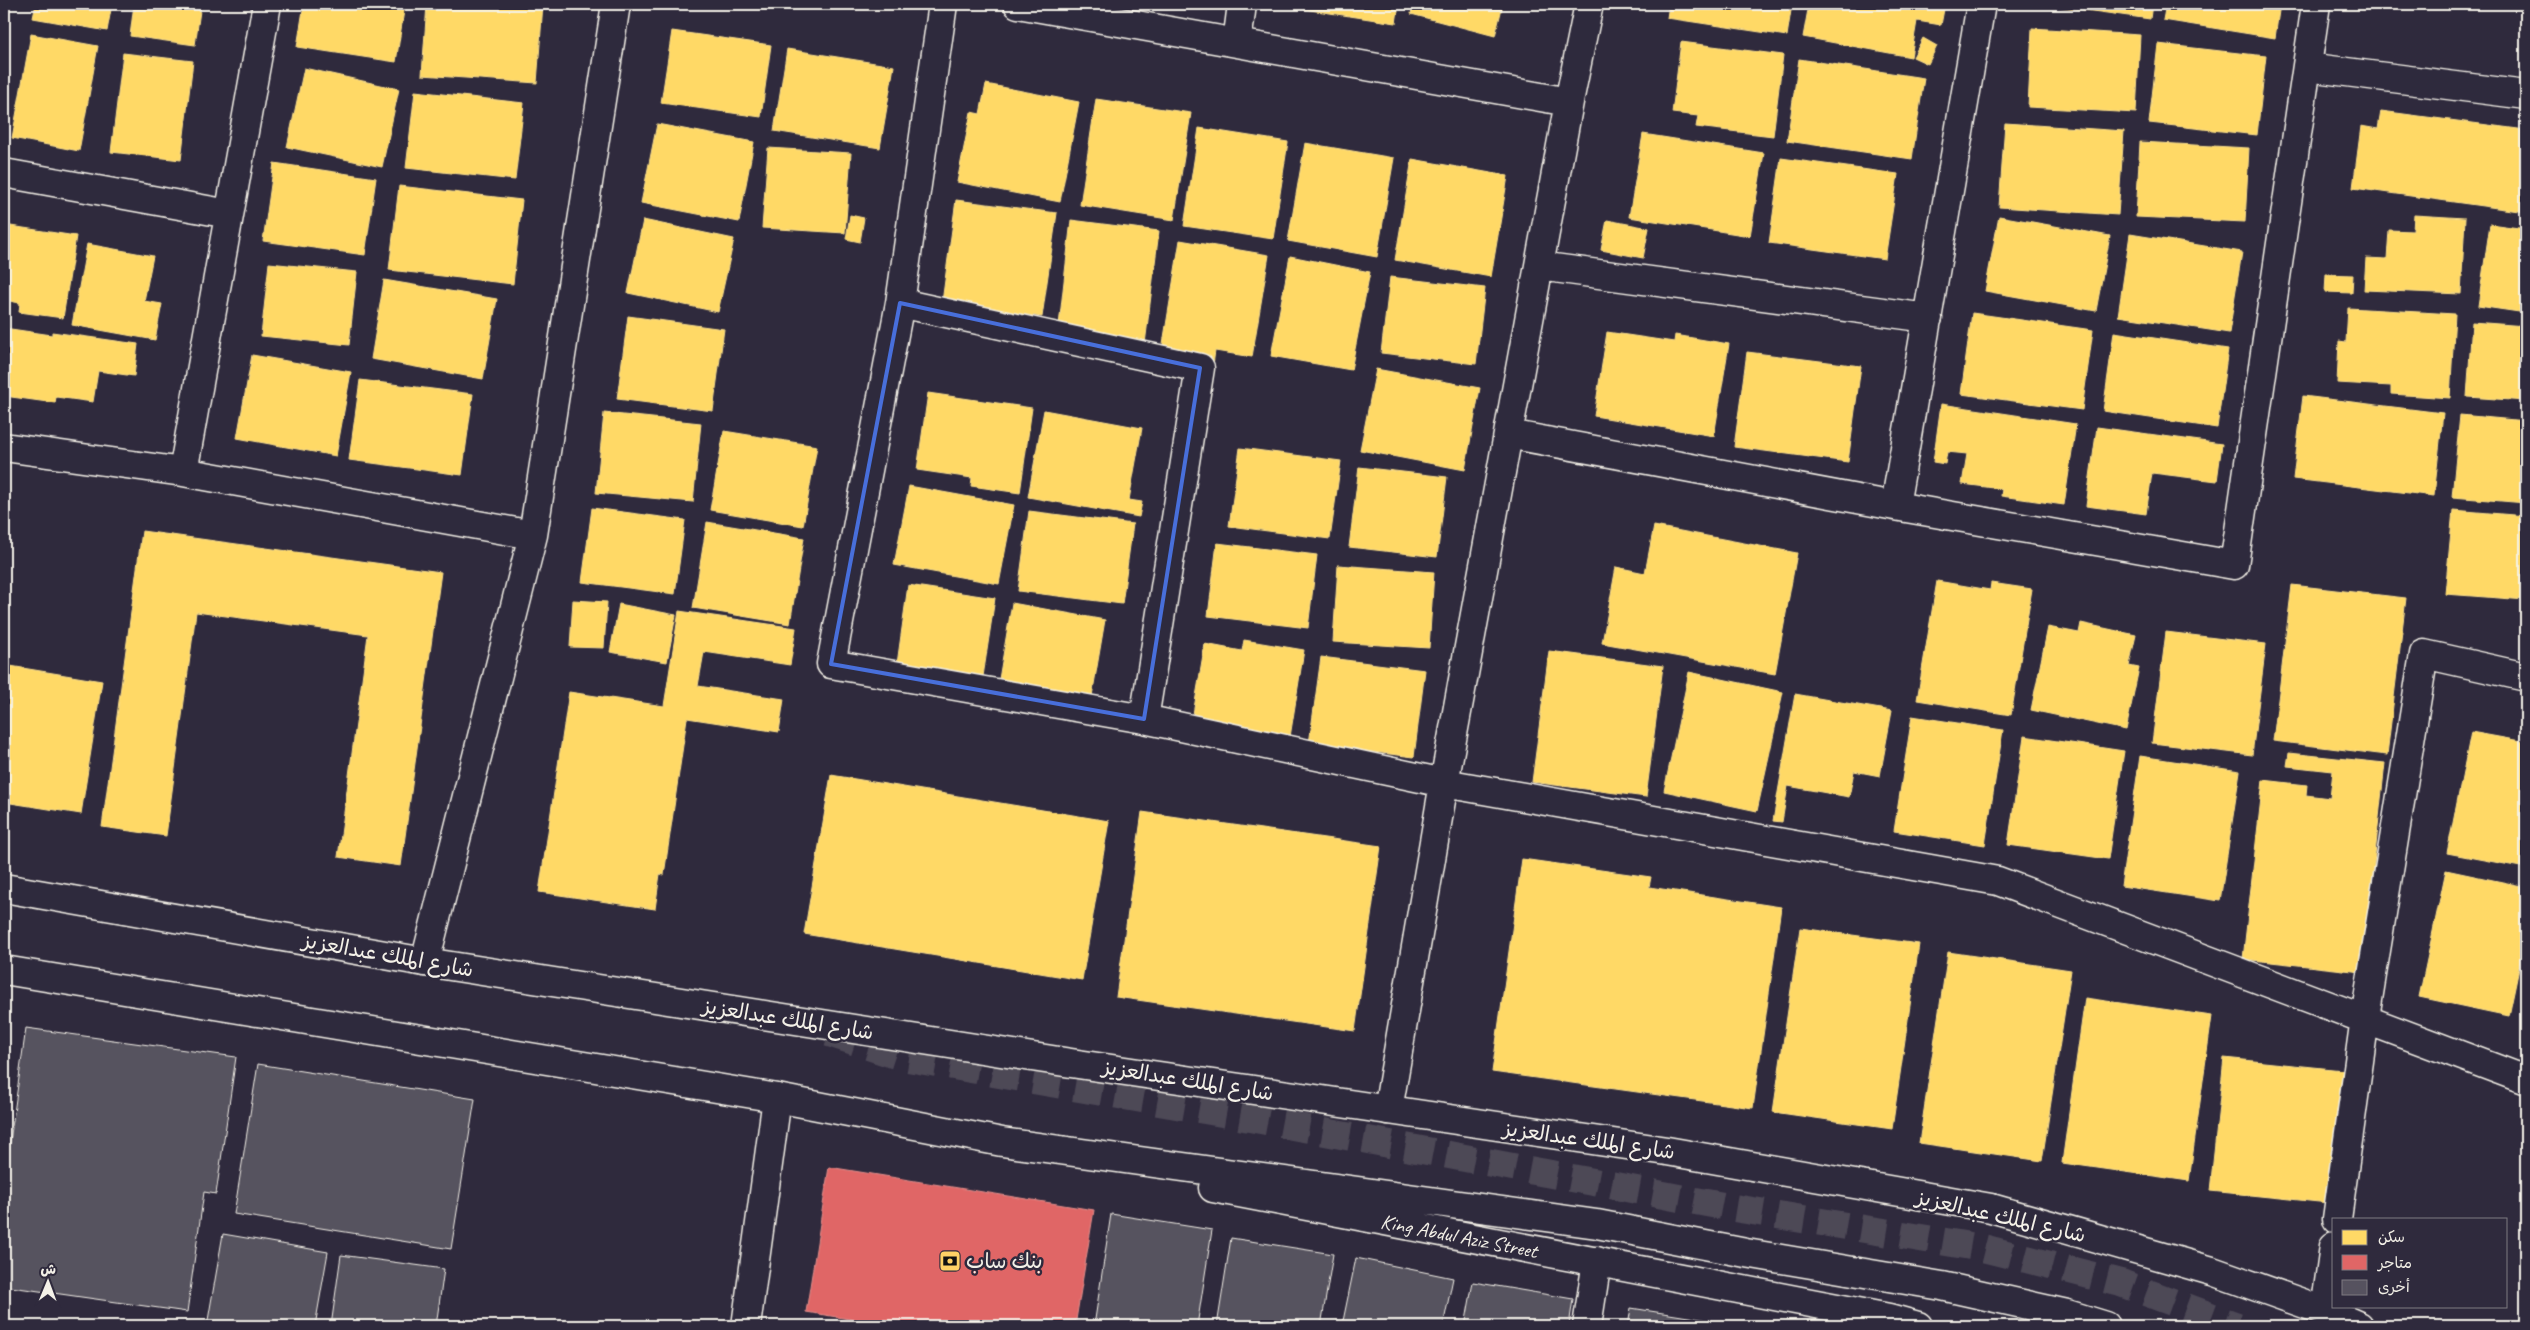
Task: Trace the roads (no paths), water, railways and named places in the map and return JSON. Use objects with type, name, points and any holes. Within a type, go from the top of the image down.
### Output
[{"type":"street","points":[[183,472],[267,4]]},
{"type":"street","points":[[425,962],[533,534],[616,4]]},
{"type":"street","points":[[943,4],[900,303],[832,664],[1144,719],[1444,783],[1998,881],[2526,1080]]},
{"type":"street","points":[[1018,4],[1569,102]]},
{"type":"street","points":[[1236,43],[1242,4]]},
{"type":"street","points":[[1388,1110],[1444,783],[1569,102],[1589,4]]},
{"type":"street","points":[[1895,506],[1982,4]]},
{"type":"street","points":[[1508,434],[1895,506],[2234,565],[2316,4]]},
{"type":"street","points":[[2307,67],[2526,95]]},
{"type":"street","points":[[4,173],[229,214]]},
{"type":"street","points":[[1539,266],[1928,318]]},
{"type":"street","points":[[900,303],[1200,368],[1144,719]]},
{"type":"street","points":[[4,447],[183,472],[533,534]]},
{"type":"street","points":[[2338,1218],[2365,1018],[2424,654],[2526,677]]},
{"type":"street","name":"شارع الملك عبدالعزيز","points":[[4,888],[425,962],[1667,1151],[1991,1208],[2212,1270],[2325,1311],[2359,1326]]},
{"type":"street","points":[[4,970],[777,1098],[1002,1142],[1598,1224],[1746,1253],[1942,1286],[2067,1314],[2106,1326]]},
{"type":"street","points":[[746,1326],[777,1098]]},
{"type":"street","name":"King Abdul Aziz Street","points":[[1002,1142],[1213,1188],[1889,1318],[1918,1326]]},
{"type":"street","points":[[2325,1311],[2332,1260]]},
{"type":"street","points":[[1586,1326],[1597,1261]]},
{"type":"tunnel","points":[[829,1033],[902,1057],[1239,1116],[1728,1207],[1983,1248],[2121,1283],[2237,1326]]},
{"type":"place","name":"بنك ساب","points":[[950,1261]]}]
